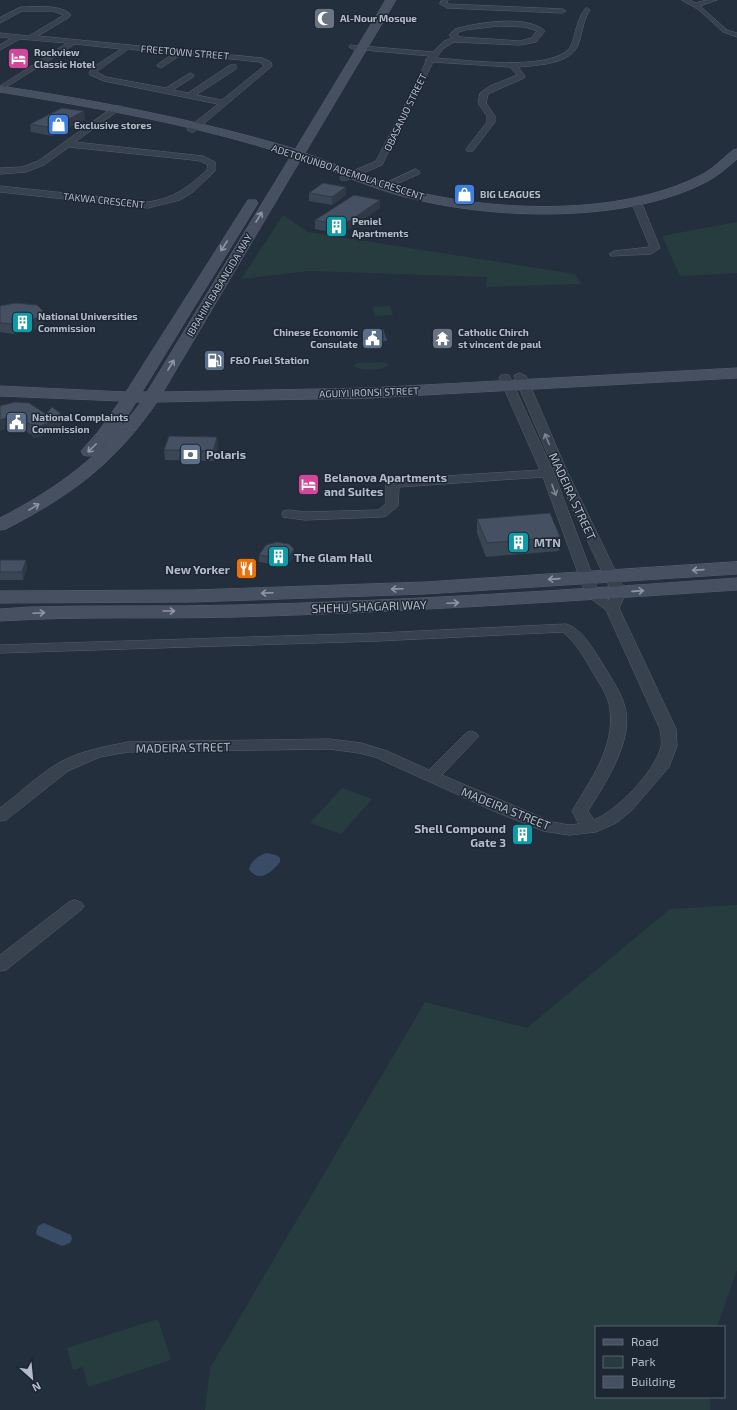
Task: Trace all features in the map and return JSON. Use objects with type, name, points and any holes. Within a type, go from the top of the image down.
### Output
[{"type":"main road","name":"IBRAHIM BABANGIDA WAY","points":[[358,47],[380,0]]},
{"type":"main road","name":"IBRAHIM BABANGIDA WAY","points":[[81,458],[104,436],[118,418],[132,392],[263,186],[290,152],[358,47],[391,0]]},
{"type":"main road","name":"ADETOKUNBO ADEMOLA CRESCENT","points":[[0,89],[115,110],[255,142],[290,152],[348,177],[404,198],[433,204],[479,210],[515,213],[559,213],[599,211],[638,206],[697,190],[716,180],[737,165]]},
{"type":"main road","name":"ADETOKUNBO ADEMOLA CRESCENT","points":[[0,93],[115,110]]},
{"type":"main road","name":"ADETOKUNBO ADEMOLA CRESCENT","points":[[194,128],[290,152],[328,172],[428,198],[487,207],[529,209],[585,207],[643,199],[684,188],[712,174],[737,153]]},
{"type":"main road","name":"IBRAHIM BABANGIDA WAY","points":[[0,525],[49,498],[93,466],[126,433],[154,393],[283,178],[290,152]]},
{"type":"main road","points":[[283,178],[305,172],[328,172]]},
{"type":"main road","name":"AGUIYI IRONSI STREET","points":[[0,382],[154,393],[322,394],[737,365]]},
{"type":"main road","name":"AGUIYI IRONSI STREET","points":[[514,381],[737,373]]},
{"type":"main road","name":"AGUIYI IRONSI STREET","points":[[0,391],[132,392]]},
{"type":"main road","points":[[16,502],[45,485]]},
{"type":"main road","name":"SHEHU SHAGARI WAY","points":[[0,615],[48,612],[250,610],[421,604],[593,595],[737,568]]},
{"type":"main road","name":"SHEHU SHAGARI WAY","points":[[0,597],[194,596],[417,589],[586,577],[614,592],[737,584]]},
{"type":"street","points":[[445,0],[443,4],[447,6],[563,11]]},
{"type":"street","points":[[472,7],[476,0]]},
{"type":"street","points":[[685,0],[696,5],[725,31],[737,35]]},
{"type":"street","points":[[696,5],[714,0]]},
{"type":"street","points":[[0,22],[21,9]]},
{"type":"street","points":[[7,10],[53,9],[67,14],[68,16],[30,38]]},
{"type":"street","points":[[429,60],[512,65],[554,60],[569,54],[575,45],[582,16],[587,10]]},
{"type":"street","name":"OBASANJO STREET","points":[[348,177],[379,163],[424,75],[429,60],[450,40],[458,39],[520,43],[533,40],[541,31],[532,26],[492,25],[457,30],[453,36],[458,39]]},
{"type":"street","name":"FREETOWN STREET","points":[[0,35],[254,59],[262,60],[268,64],[263,71],[194,128]]},
{"type":"street","points":[[0,48],[18,37]]},
{"type":"street","points":[[0,89],[74,42]]},
{"type":"street","points":[[128,47],[95,70],[93,73],[94,75],[104,79],[167,90],[223,103]]},
{"type":"street","points":[[358,47],[436,54]]},
{"type":"street","points":[[160,66],[180,52]]},
{"type":"street","points":[[470,148],[491,122],[491,116],[482,103],[484,93],[488,89],[521,76],[518,70],[512,65]]},
{"type":"street","points":[[190,95],[233,67]]},
{"type":"street","points":[[167,90],[190,76]]},
{"type":"street","points":[[0,171],[23,170],[37,165],[115,110]]},
{"type":"street","name":"TAKWA CRESCENT","points":[[0,189],[148,205],[168,202],[182,196],[211,171],[213,167],[210,161],[193,157],[68,144]]},
{"type":"street","points":[[384,186],[416,172]]},
{"type":"street","points":[[614,254],[651,251],[655,248],[638,206]]},
{"type":"street","points":[[514,381],[593,595]]},
{"type":"street","name":"MADEIRA STREET","points":[[0,816],[62,768],[96,753],[128,747],[329,744],[361,748],[381,754],[502,808],[549,827],[569,830],[590,828],[610,819],[625,807],[661,767],[669,746],[668,729],[614,592],[561,471],[514,381]]},
{"type":"street","points":[[288,514],[305,516],[381,513],[388,510],[392,506],[392,485],[398,482],[548,473]]},
{"type":"street","points":[[0,649],[370,637],[522,628],[566,628],[584,644],[607,683],[618,708],[618,728],[607,769],[580,811],[590,828]]},
{"type":"street","points":[[432,776],[471,736]]},
{"type":"street","points":[[0,965],[75,906]]},
{"type":"green space","points":[[283,215],[308,232],[575,274],[581,284],[486,287],[487,277],[309,271],[242,278]]},
{"type":"green space","points":[[737,222],[737,273],[680,276],[662,236]]},
{"type":"green space","points":[[390,306],[393,315],[375,316],[372,307]]},
{"type":"green space","points":[[357,363],[387,363],[388,366],[371,370],[361,369],[354,366]]},
{"type":"green space","points":[[342,788],[372,799],[341,834],[310,823]]},
{"type":"green space","points":[[737,905],[737,1270],[717,1326],[595,1326],[595,1398],[710,1398],[710,1410],[205,1410],[210,1368],[425,1002],[527,1028],[670,909]]},
{"type":"green space","points":[[158,1319],[171,1360],[88,1387],[83,1367],[73,1370],[67,1348]]},
{"type":"water","points":[[371,329],[383,329],[387,341],[374,342]]},
{"type":"water","points":[[266,853],[276,855],[280,858],[280,862],[269,873],[257,876],[249,869],[250,866],[255,859]]},
{"type":"water","points":[[44,1223],[71,1235],[72,1239],[70,1243],[62,1246],[37,1235],[36,1232],[38,1226]]},
{"type":"building","points":[[62,108],[84,111],[52,128],[30,124]]},
{"type":"building","points":[[323,183],[346,187],[332,197],[309,193]]},
{"type":"building","points":[[354,195],[380,200],[342,226],[315,220]]},
{"type":"building","points":[[15,303],[37,305],[43,311],[42,315],[31,321],[13,324],[0,323],[0,306]]},
{"type":"building","points":[[15,402],[29,403],[46,414],[52,407],[61,414],[57,421],[32,428],[35,425],[29,424],[20,418],[7,418],[0,420],[0,406]]},
{"type":"building","points":[[169,436],[217,437],[213,451],[164,450]]},
{"type":"building","points":[[550,513],[560,537],[487,543],[477,519]]},
{"type":"building","points":[[277,542],[289,544],[294,549],[290,555],[278,558],[259,555],[266,545]]},
{"type":"building","points":[[242,558],[253,558],[253,568],[243,569]]},
{"type":"building","points":[[0,560],[26,560],[22,572],[0,572]]},
{"type":"place","name":"Al-Nour Mosque","points":[[325,18]]},
{"type":"place","name":"Rockview Classic Hotel","points":[[19,58]]},
{"type":"place","name":"Exclusive stores","points":[[58,125]]},
{"type":"place","name":"BIG LEAGUES","points":[[464,194]]},
{"type":"place","name":"Peniel Apartments","points":[[336,227]]},
{"type":"place","name":"National Universities Commission","points":[[22,322]]},
{"type":"place","name":"Chinese Economic Consulate","points":[[373,338]]},
{"type":"place","name":"Catholic Chirch st vincent de paul","points":[[443,338]]},
{"type":"place","name":"F&O Fuel Station","points":[[214,360]]},
{"type":"place","name":"National Complaints Commission","points":[[17,423]]},
{"type":"place","name":"Polaris","points":[[191,454]]},
{"type":"place","name":"Belanova Apartments and Suites","points":[[308,484]]},
{"type":"place","name":"MTN","points":[[518,542]]},
{"type":"place","name":"The Glam Hall","points":[[278,557]]},
{"type":"place","name":"New Yorker","points":[[246,569]]},
{"type":"place","name":"Shell Compound Gate 3","points":[[522,835]]}]
